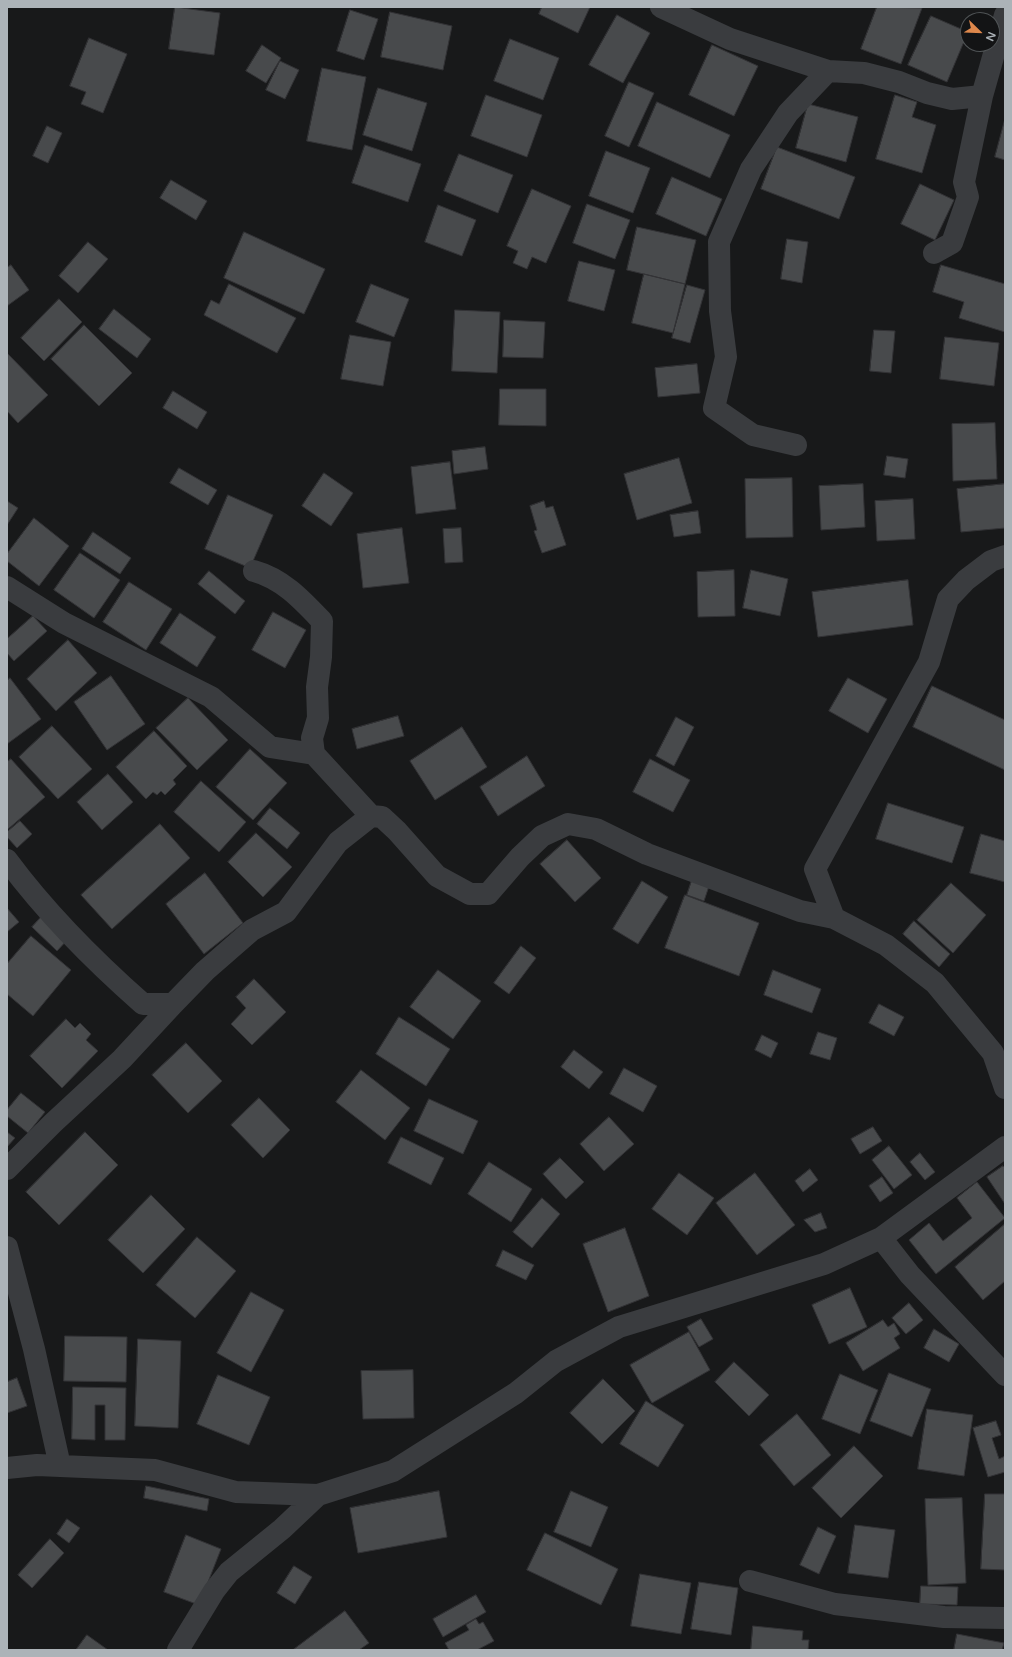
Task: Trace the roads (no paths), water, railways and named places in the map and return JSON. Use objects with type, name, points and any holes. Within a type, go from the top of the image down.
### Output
[{"type":"street","points":[[661,7],[730,40],[828,71],[864,73],[899,82],[926,93],[952,99],[982,96]]},
{"type":"street","points":[[934,253],[952,243],[968,197],[964,182],[982,96],[1005,15]]},
{"type":"street","points":[[796,445],[753,435],[714,408],[726,357],[720,312],[719,242],[751,169],[788,113],[828,71]]},
{"type":"street","points":[[834,918],[815,869],[929,662],[948,599],[966,580],[991,561],[1005,556]]},
{"type":"street","points":[[254,571],[268,575],[297,594],[322,621],[321,657],[317,687],[318,718],[312,738],[314,754],[371,816],[382,817],[397,831],[436,876],[470,894],[488,894],[542,836],[568,824],[596,829],[647,854],[800,911],[834,918],[886,945],[935,983],[993,1053],[1005,1088]]},
{"type":"street","points":[[7,587],[64,623],[211,697],[270,747],[314,754]]},
{"type":"street","points":[[7,1170],[53,1122],[122,1060],[205,971],[252,930],[286,912],[338,842],[371,816]]},
{"type":"street","points":[[7,860],[23,882],[70,935],[107,973],[143,1004],[173,1004]]},
{"type":"street","points":[[7,1468],[37,1465],[155,1470],[236,1492],[318,1495],[393,1471],[456,1429],[516,1393],[556,1361],[619,1327],[824,1264],[881,1238],[1005,1147]]},
{"type":"street","points":[[881,1238],[910,1275],[1005,1375]]},
{"type":"street","points":[[7,1247],[34,1349],[60,1466]]},
{"type":"street","points":[[178,1650],[214,1591],[229,1572],[282,1529],[318,1495]]},
{"type":"street","points":[[750,1581],[835,1604],[944,1617],[1005,1618]]}]
